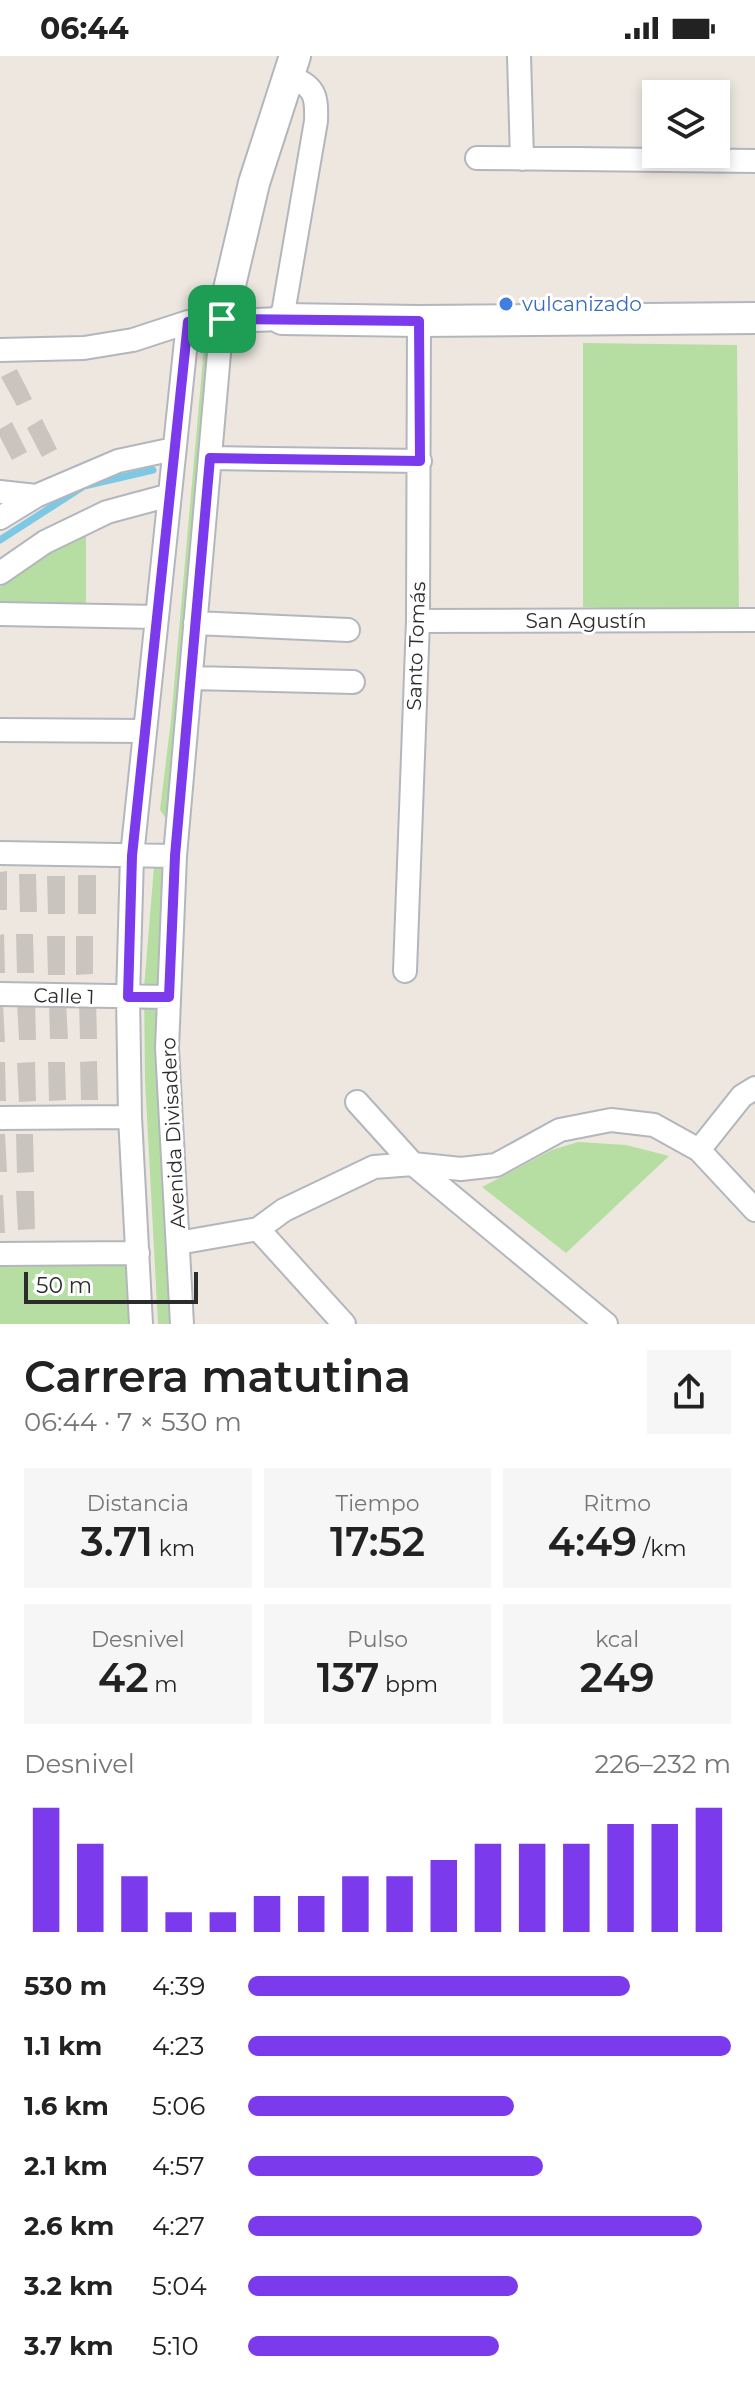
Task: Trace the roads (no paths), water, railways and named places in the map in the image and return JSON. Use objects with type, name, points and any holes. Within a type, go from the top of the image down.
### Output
[{"type":"street","points":[[519,56],[522,159]]},
{"type":"street","points":[[282,319],[316,121],[315,95],[292,66]]},
{"type":"street","points":[[222,319],[254,183],[292,66]]},
{"type":"street","points":[[477,158],[755,161]]},
{"type":"street","points":[[0,350],[84,348],[133,340],[188,322],[222,319],[755,318]]},
{"type":"street","name":"Avenida Divisadero","points":[[182,1324],[167,1048],[169,997],[175,856],[222,319]]},
{"type":"street","name":"Santo Tomás","points":[[405,971],[418,621],[419,321]]},
{"type":"street","points":[[141,1324],[130,1117],[128,997],[132,856],[188,322]]},
{"type":"street","points":[[0,518],[36,496],[118,461],[174,449]]},
{"type":"street","points":[[210,458],[420,461]]},
{"type":"street","points":[[0,492],[36,496]]},
{"type":"street","points":[[0,573],[45,542],[107,512],[170,495]]},
{"type":"street","points":[[0,614],[157,617]]},
{"type":"street","name":"San Agustín","points":[[418,621],[755,620]]},
{"type":"street","points":[[195,623],[348,630]]},
{"type":"street","points":[[191,678],[353,682]]},
{"type":"street","points":[[0,730],[145,731]]},
{"type":"street","points":[[0,853],[175,856]]},
{"type":"street","name":"Calle 1","points":[[0,994],[169,997]]},
{"type":"street","points":[[699,1150],[742,1096],[755,1088]]},
{"type":"street","points":[[357,1102],[413,1164],[606,1324]]},
{"type":"street","points":[[0,1118],[130,1117]]},
{"type":"street","points":[[178,1243],[258,1229],[284,1210],[374,1167],[413,1164],[461,1169],[496,1165],[560,1130],[611,1120],[654,1125],[699,1150],[755,1210]]},
{"type":"street","points":[[258,1229],[344,1324]]},
{"type":"street","points":[[0,1254],[138,1253]]},
{"type":"waterway","points":[[0,540],[84,486],[153,470]]},
{"type":"place","name":"vulcanizado","points":[[506,304]]}]
